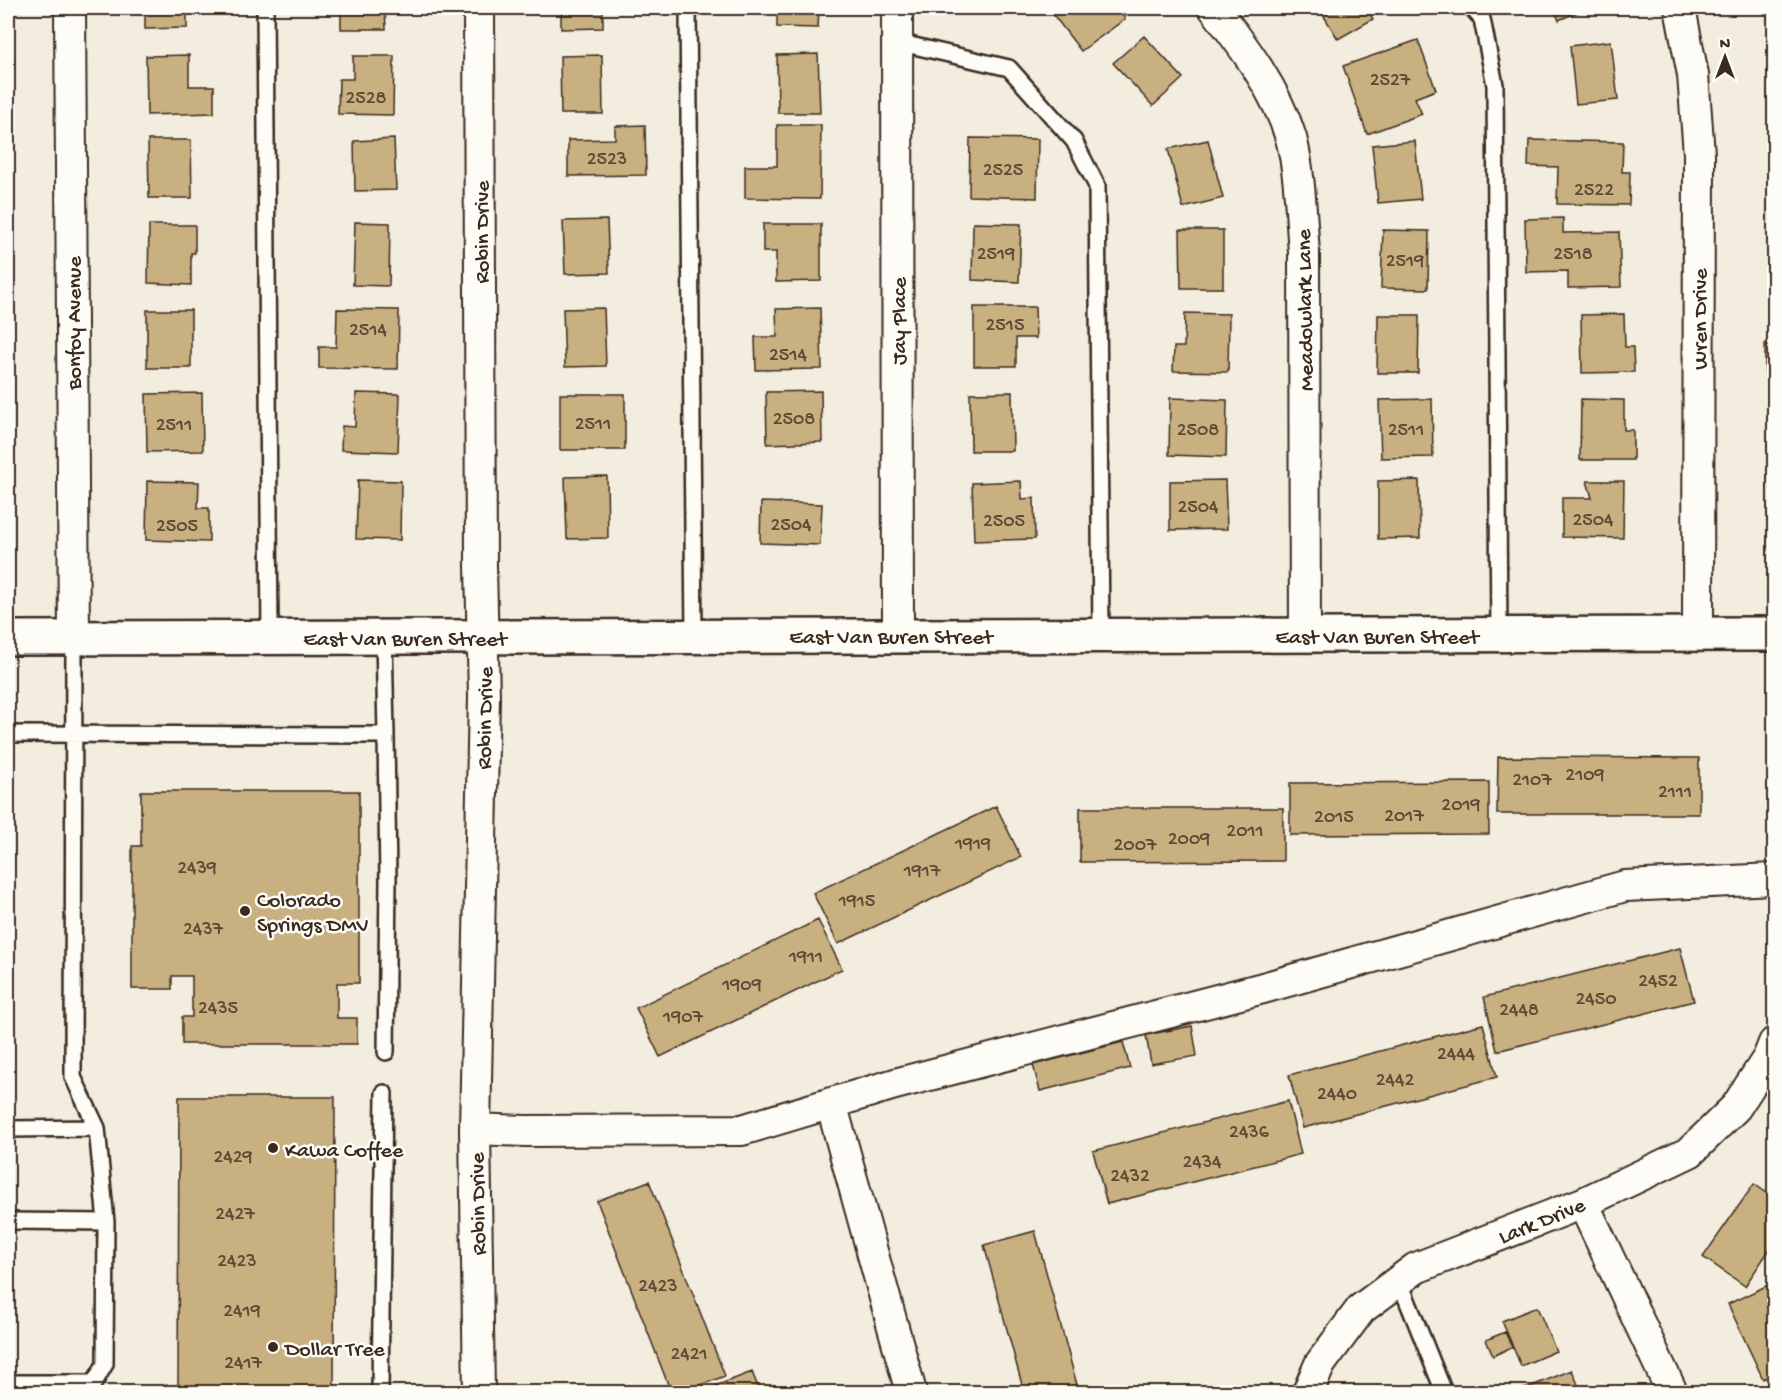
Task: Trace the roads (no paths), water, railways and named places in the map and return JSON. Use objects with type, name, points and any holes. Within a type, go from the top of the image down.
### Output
[{"type":"street","name":"Bonfoy Avenue","points":[[70,8],[74,638]]},
{"type":"street","name":"Robin Drive","points":[[479,8],[481,566],[484,636],[475,1129],[479,1392]]},
{"type":"street","name":"Jay Place","points":[[897,8],[898,635]]},
{"type":"street","name":"Meadowlark Lane","points":[[1214,8],[1267,82],[1291,138],[1300,196],[1304,252],[1305,635]]},
{"type":"street","name":"Wren Drive","points":[[1680,8],[1684,18],[1692,75],[1699,154],[1698,633]]},
{"type":"street","name":"East Van Buren Street","points":[[8,638],[1774,634]]},
{"type":"street","points":[[475,1129],[525,1131],[742,1130],[895,1084],[1263,988],[1626,886],[1774,879]]},
{"type":"street","name":"Lark Drive","points":[[1308,1392],[1320,1364],[1360,1309],[1416,1268],[1583,1203],[1690,1152],[1736,1107],[1768,1058],[1774,1043]]},
{"type":"street","points":[[831,1103],[911,1392]]},
{"type":"street","points":[[1583,1203],[1672,1392]]},
{"type":"lane","points":[[265,8],[270,637]]},
{"type":"lane","points":[[688,8],[694,636]]},
{"type":"lane","points":[[1472,8],[1482,19],[1495,85],[1499,635]]},
{"type":"lane","points":[[897,42],[1009,68],[1074,141],[1097,186],[1101,635]]},
{"type":"lane","points":[[384,637],[388,880],[386,1052]]},
{"type":"lane","points":[[8,1383],[94,1383],[105,1364],[106,1222],[97,1128],[73,1077],[74,638]]},
{"type":"lane","points":[[8,734],[386,735]]},
{"type":"lane","points":[[380,1392],[384,1093]]},
{"type":"lane","points":[[8,1129],[97,1128]]},
{"type":"lane","points":[[8,1221],[106,1222]]},
{"type":"lane","points":[[1399,1280],[1444,1392]]},
{"type":"place","name":"Colorado Springs DMV","points":[[245,911]]},
{"type":"place","name":"Kawa Coffee","points":[[273,1148]]},
{"type":"place","name":"Dollar Tree","points":[[273,1347]]}]
